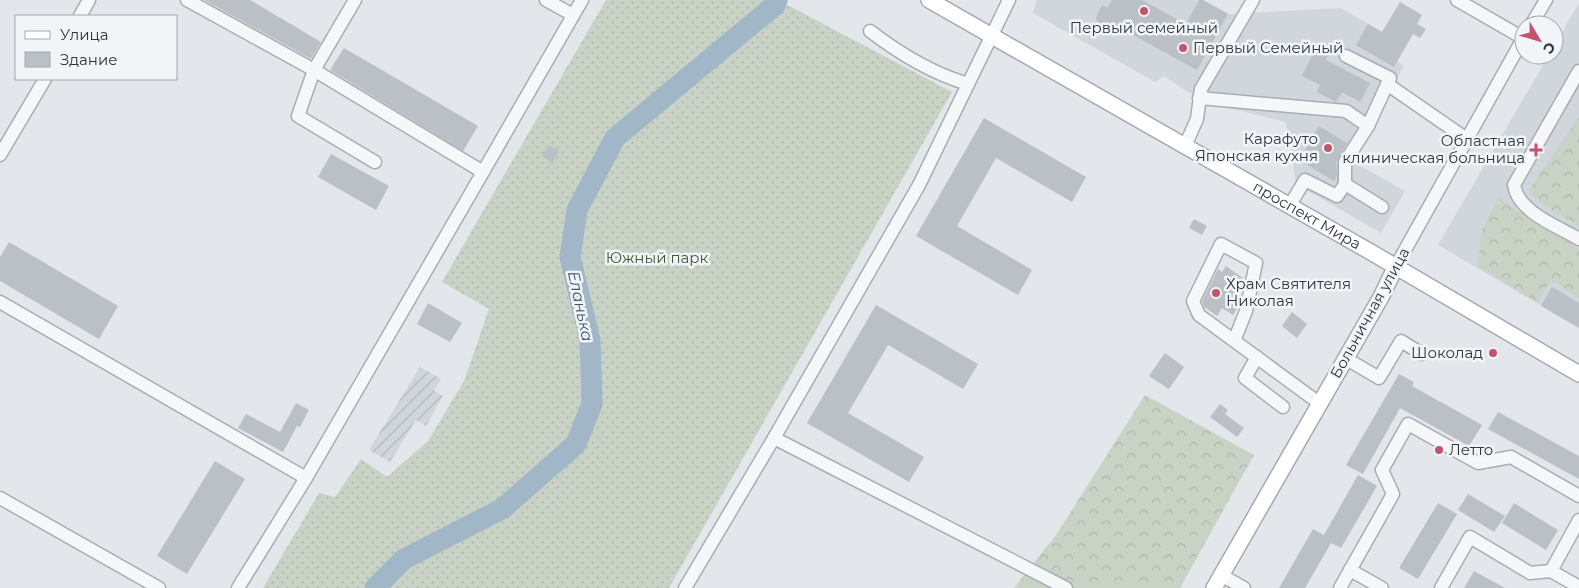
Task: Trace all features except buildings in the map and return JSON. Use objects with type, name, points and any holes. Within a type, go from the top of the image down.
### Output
[{"type":"main road","name":"проспект Мира","points":[[929,0],[1290,205],[1579,374]]},
{"type":"main road","name":"Больничная улица","points":[[1217,582],[1396,266]]},
{"type":"street","points":[[81,15],[89,0]]},
{"type":"street","points":[[187,0],[314,70],[483,172]]},
{"type":"street","points":[[355,0],[314,70],[298,116],[375,162]]},
{"type":"street","points":[[546,0],[573,15]]},
{"type":"street","points":[[238,588],[306,478],[582,0]]},
{"type":"street","points":[[685,588],[774,438],[919,185],[1009,0]]},
{"type":"street","points":[[1185,146],[1197,119],[1201,89],[1252,0]]},
{"type":"street","points":[[1457,0],[1514,31]]},
{"type":"street","points":[[1537,15],[1546,0]]},
{"type":"street","points":[[870,31],[901,54],[943,76],[969,82]]},
{"type":"street","name":"Больничная улица","points":[[1396,266],[1514,55]]},
{"type":"street","points":[[1290,205],[1305,180],[1337,196],[1345,184],[1345,162],[1368,126],[1390,78],[1346,56]]},
{"type":"street","points":[[1579,71],[1514,185],[1516,195],[1527,208],[1579,239]]},
{"type":"street","points":[[0,155],[44,80]]},
{"type":"street","points":[[1387,84],[1468,140]]},
{"type":"street","points":[[1199,98],[1346,111],[1368,126]]},
{"type":"street","points":[[1345,184],[1382,207]]},
{"type":"street","points":[[1234,341],[1246,311],[1256,263],[1221,244],[1193,301],[1199,315],[1234,341],[1320,403]]},
{"type":"street","points":[[0,302],[306,478]]},
{"type":"street","points":[[1345,358],[1379,378],[1401,341],[1422,354]]},
{"type":"street","points":[[1257,357],[1245,378],[1284,407]]},
{"type":"street","points":[[1340,588],[1393,494],[1382,470],[1408,424],[1478,462],[1511,457],[1579,496]]},
{"type":"street","points":[[774,438],[1066,588]]},
{"type":"street","points":[[0,498],[159,588]]},
{"type":"street","points":[[1551,571],[1579,520]]},
{"type":"street","points":[[1441,588],[1470,537],[1530,573],[1551,571],[1579,588]]},
{"type":"street","points":[[1350,570],[1382,588]]},
{"type":"street","points":[[1217,582],[1244,588]]},
{"type":"shaded area","points":[[1037,0],[1203,0],[1229,14],[1341,8],[1406,46],[1397,61],[1404,66],[1350,160],[1405,191],[1381,233],[1296,184],[1286,122],[1213,104],[1188,92],[1164,76],[1155,82],[1033,13]]},
{"type":"shaded area","name":"Областная клиническая больница","points":[[1579,3],[1579,328],[1438,245],[1543,65],[1564,65],[1564,29]]},
{"type":"shaded area","points":[[420,367],[441,379],[434,391],[443,396],[426,426],[416,420],[390,462],[369,450]]},
{"type":"green space","name":"Южный парк","points":[[606,0],[778,0],[952,92],[669,588],[263,588],[319,493],[335,497],[361,459],[387,477],[428,441],[464,381],[489,309],[442,282]]},
{"type":"green space","points":[[1579,117],[1579,227],[1541,203],[1529,190]]},
{"type":"green space","points":[[1499,196],[1509,205],[1579,249],[1579,298],[1551,280],[1537,302],[1478,266],[1481,232]]},
{"type":"green space","points":[[1145,395],[1254,455],[1180,588],[1014,588],[1056,535]]},
{"type":"waterway","name":"Еланька","points":[[375,588],[404,559],[502,509],[576,444],[592,404],[590,340],[570,257],[577,210],[615,138],[775,5],[777,0]]},
{"type":"place","name":"Первый семейный","points":[[1144,11]]},
{"type":"place","name":"Первый Семейный","points":[[1183,48]]},
{"type":"place","name":"Карафуто Японская кухня","points":[[1328,148]]},
{"type":"place","name":"Областная клиническая больница","points":[[1536,150]]},
{"type":"place","name":"Храм Святителя Николая","points":[[1216,293]]},
{"type":"place","name":"Шоколад","points":[[1493,353]]},
{"type":"place","name":"Летто","points":[[1439,450]]}]
